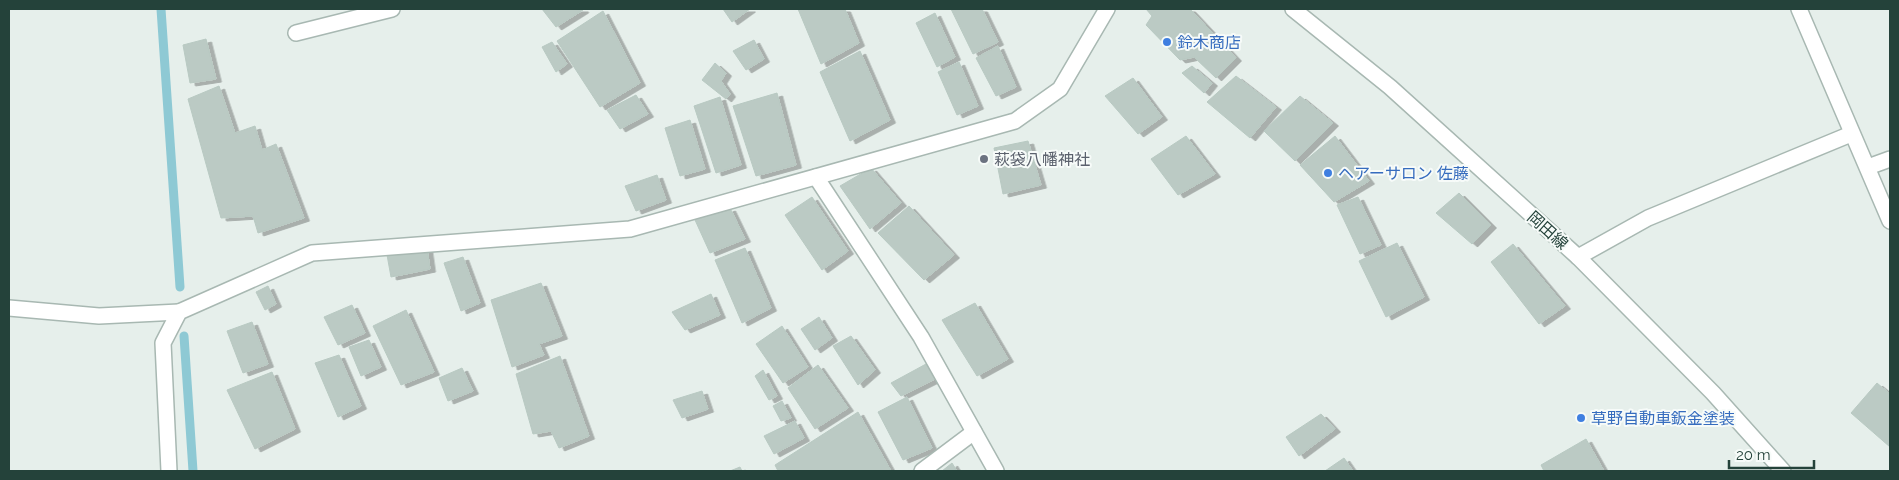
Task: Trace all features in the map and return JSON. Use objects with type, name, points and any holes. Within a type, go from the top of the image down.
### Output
[{"type":"street","points":[[296,33],[392,9]]},
{"type":"street","points":[[9,308],[99,316],[178,312],[312,253],[630,229],[1015,121],[1060,89],[1107,9]]},
{"type":"street","name":"岡田線","points":[[1293,9],[1390,87],[1578,257],[1714,393],[1783,471]]},
{"type":"street","points":[[1799,9],[1890,222]]},
{"type":"street","points":[[1578,257],[1648,218],[1851,134]]},
{"type":"street","points":[[1868,167],[1890,159]]},
{"type":"street","points":[[816,177],[921,337],[996,471]]},
{"type":"street","points":[[169,471],[163,344],[178,312]]},
{"type":"street","points":[[922,471],[974,432]]},
{"type":"building","points":[[542,9],[583,9],[583,10],[556,27]]},
{"type":"building","points":[[723,9],[750,9],[732,22]]},
{"type":"building","points":[[798,9],[845,9],[859,43],[821,64]]},
{"type":"building","points":[[951,9],[982,9],[998,42],[973,54]]},
{"type":"building","points":[[1146,9],[1190,9],[1236,58],[1216,78],[1194,57],[1180,60],[1146,25],[1152,16]]},
{"type":"building","points":[[603,11],[640,83],[600,107],[557,41]]},
{"type":"building","points":[[935,13],[955,57],[937,67],[916,23]]},
{"type":"building","points":[[206,39],[216,79],[190,83],[183,45]]},
{"type":"building","points":[[754,40],[764,59],[746,70],[733,51]]},
{"type":"building","points":[[552,42],[567,64],[556,72],[542,47]]},
{"type":"building","points":[[998,46],[1016,87],[996,96],[976,58]]},
{"type":"building","points":[[860,51],[890,120],[850,141],[820,72]]},
{"type":"building","points":[[959,62],[978,106],[957,115],[938,72]]},
{"type":"building","points":[[715,63],[726,73],[721,81],[730,94],[726,99],[702,80]]},
{"type":"building","points":[[1192,66],[1212,83],[1204,93],[1182,73]]},
{"type":"building","points":[[1236,76],[1276,107],[1250,138],[1207,102]]},
{"type":"building","points":[[1133,78],[1162,117],[1138,134],[1105,96]]},
{"type":"building","points":[[219,86],[235,133],[255,126],[262,150],[276,144],[304,218],[258,233],[253,216],[221,218],[188,99]]},
{"type":"building","points":[[777,93],[796,165],[756,176],[733,106]]},
{"type":"building","points":[[636,95],[648,114],[620,129],[607,110]]},
{"type":"building","points":[[1300,96],[1333,123],[1295,161],[1264,131]]},
{"type":"building","points":[[720,97],[741,165],[716,173],[694,106]]},
{"type":"building","points":[[690,120],[705,169],[680,176],[665,128]]},
{"type":"building","points":[[1186,136],[1215,174],[1178,195],[1151,159]]},
{"type":"building","points":[[1335,136],[1369,181],[1334,202],[1300,165]]},
{"type":"building","points":[[1028,141],[1041,185],[1003,194],[994,148]]},
{"type":"building","points":[[871,168],[901,203],[870,229],[840,186]]},
{"type":"building","points":[[657,175],[666,200],[636,211],[625,186]]},
{"type":"building","points":[[1459,193],[1491,225],[1472,244],[1436,213]]},
{"type":"building","points":[[812,197],[848,251],[822,270],[785,215]]},
{"type":"building","points":[[1358,197],[1381,245],[1360,254],[1337,205]]},
{"type":"building","points":[[909,206],[954,255],[924,280],[878,233]]},
{"type":"building","points":[[730,208],[745,239],[710,253],[695,220]]},
{"type":"building","points":[[1397,243],[1424,297],[1386,317],[1359,261]]},
{"type":"building","points":[[1513,244],[1565,306],[1539,324],[1491,262]]},
{"type":"building","points":[[427,248],[430,269],[391,277],[387,255]]},
{"type":"building","points":[[745,248],[771,308],[742,323],[715,260]]},
{"type":"building","points":[[463,257],[480,303],[461,311],[444,263]]},
{"type":"building","points":[[541,283],[562,336],[539,344],[544,355],[512,367],[491,300]]},
{"type":"building","points":[[268,286],[276,304],[265,310],[256,292]]},
{"type":"building","points":[[711,294],[720,315],[685,330],[672,312]]},
{"type":"building","points":[[975,303],[1008,359],[977,376],[942,320]]},
{"type":"building","points":[[352,305],[365,333],[338,345],[324,317]]},
{"type":"building","points":[[406,310],[434,372],[401,385],[373,326]]},
{"type":"building","points":[[819,317],[832,338],[815,350],[801,329]]},
{"type":"building","points":[[252,322],[268,364],[243,373],[227,331]]},
{"type":"building","points":[[782,326],[808,367],[783,383],[756,344]]},
{"type":"building","points":[[851,336],[875,370],[858,385],[833,346]]},
{"type":"building","points":[[369,340],[381,367],[361,376],[349,347]]},
{"type":"building","points":[[339,355],[361,406],[338,417],[315,363]]},
{"type":"building","points":[[560,356],[589,436],[559,448],[551,431],[533,434],[516,374]]},
{"type":"building","points":[[926,364],[935,379],[901,396],[891,383]]},
{"type":"building","points":[[818,365],[848,408],[815,429],[788,388]]},
{"type":"building","points":[[462,368],[473,391],[448,401],[439,378]]},
{"type":"building","points":[[763,370],[777,396],[769,400],[755,376]]},
{"type":"building","points":[[272,372],[295,429],[255,449],[227,390]]},
{"type":"building","points":[[1877,383],[1890,394],[1890,447],[1851,413]]},
{"type":"building","points":[[702,391],[708,409],[682,418],[673,400]]},
{"type":"building","points":[[907,397],[932,448],[903,460],[878,412]]},
{"type":"building","points":[[782,401],[791,418],[781,421],[773,406]]},
{"type":"building","points":[[858,412],[891,471],[778,471],[775,465]]},
{"type":"building","points":[[1321,414],[1335,429],[1299,456],[1286,437]]},
{"type":"building","points":[[795,421],[804,438],[774,454],[764,436]]},
{"type":"building","points":[[1586,439],[1604,471],[1544,471],[1541,465]]},
{"type":"building","points":[[1344,458],[1353,471],[1325,471]]},
{"type":"building","points":[[952,463],[957,471],[942,471]]},
{"type":"building","points":[[740,467],[742,471],[730,471]]},
{"type":"waterway","points":[[161,9],[180,287]]},
{"type":"waterway","points":[[184,336],[193,471]]},
{"type":"place","name":"鈴木商店","points":[[1167,42]]},
{"type":"place","name":"萩袋八幡神社","points":[[984,159]]},
{"type":"place","name":"ヘアーサロン 佐藤","points":[[1328,173]]},
{"type":"place","name":"草野自動車鈑金塗装","points":[[1581,418]]}]
